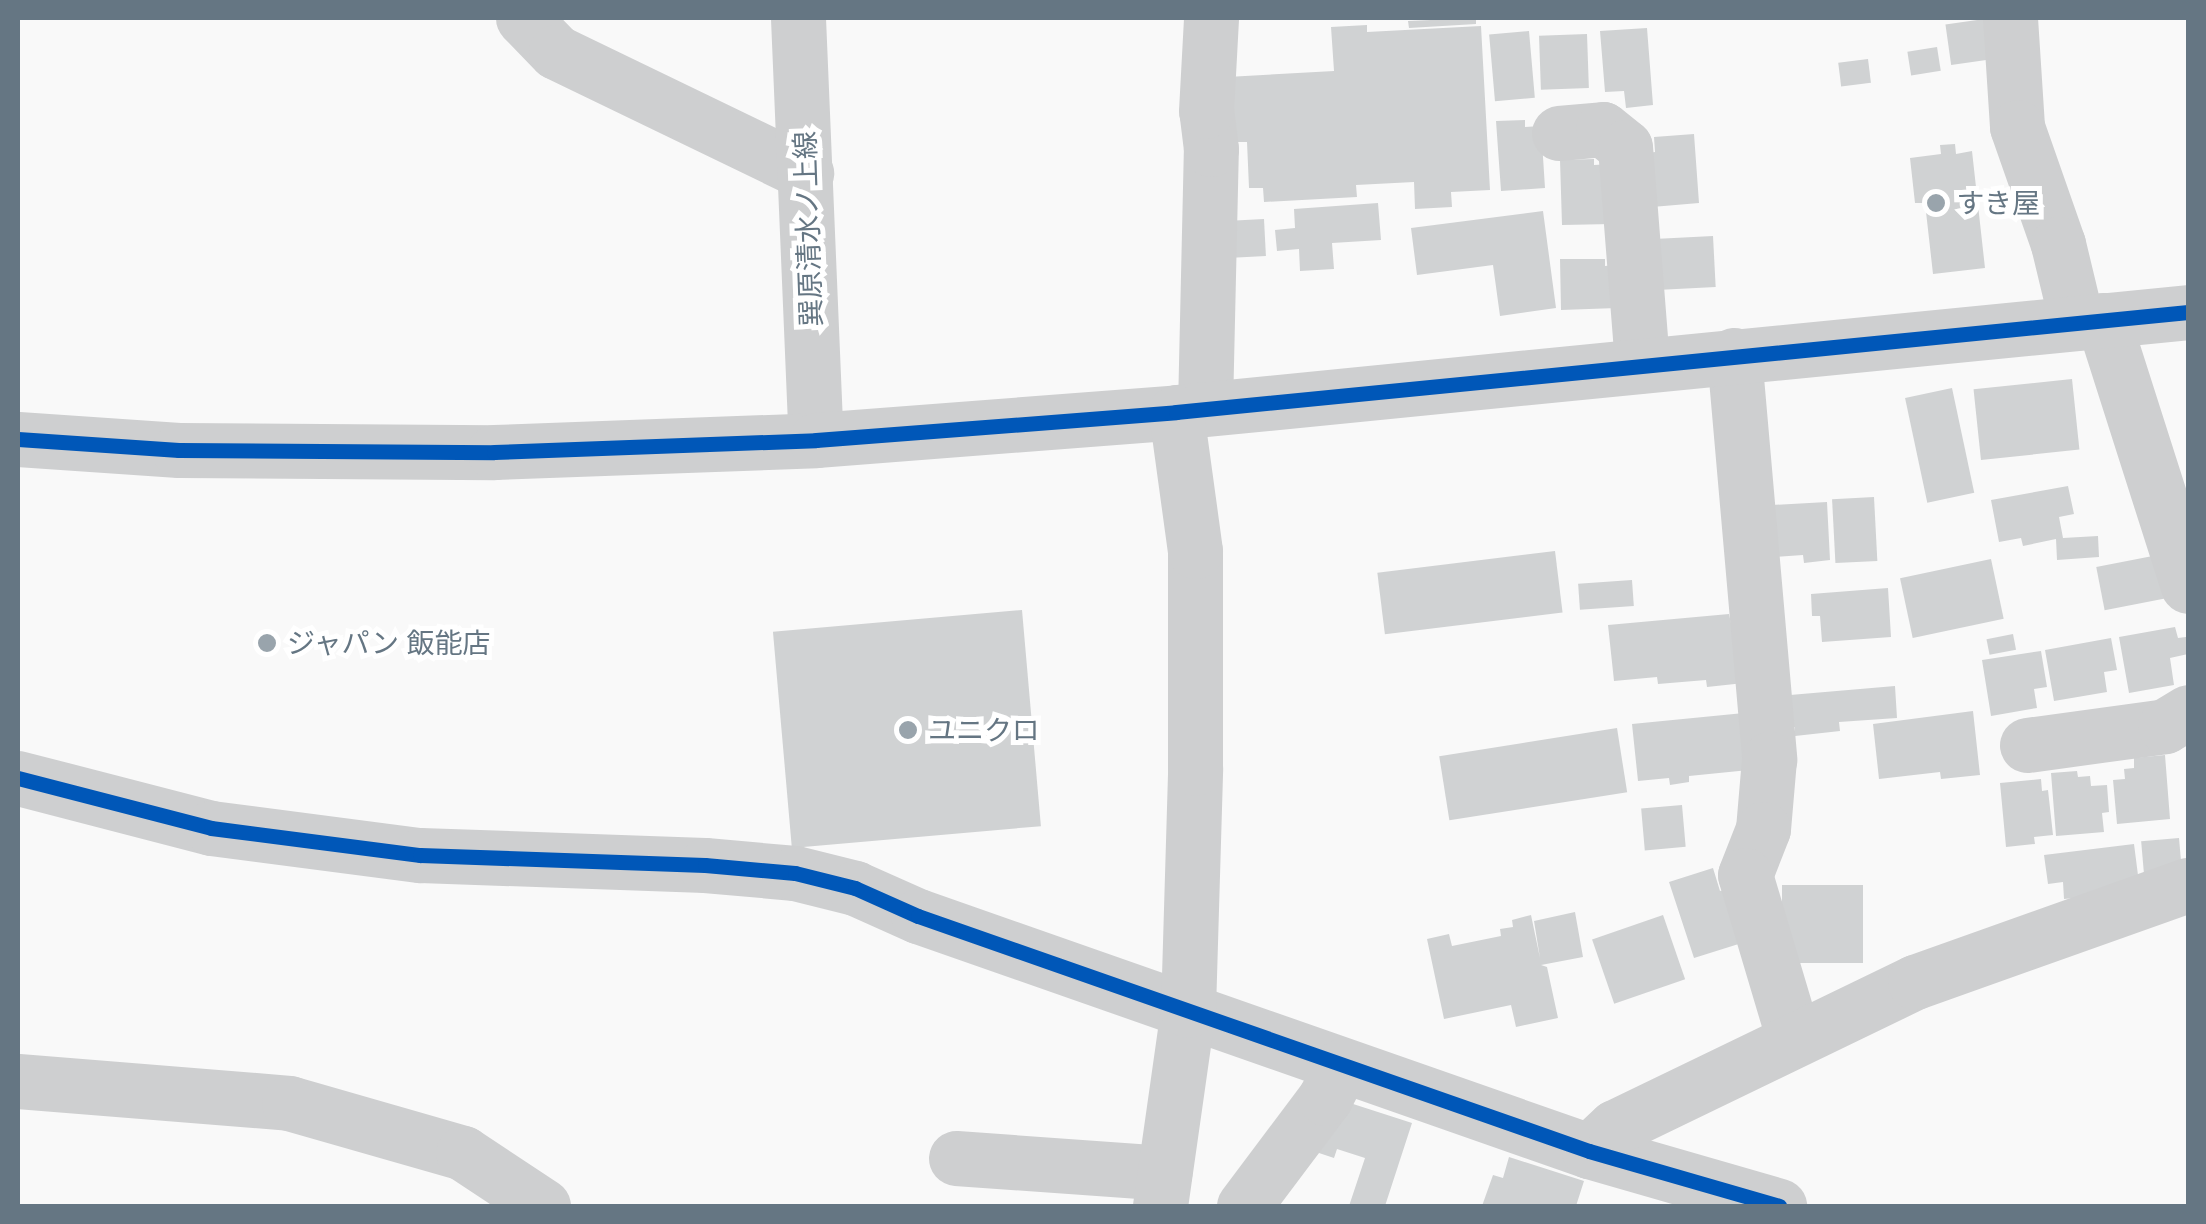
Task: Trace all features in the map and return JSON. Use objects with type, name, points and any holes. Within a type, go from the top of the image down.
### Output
[{"type":"street","points":[[523,18],[556,52],[806,173]]},
{"type":"street","name":"巽原清水ノ上線","points":[[798,18],[816,440]]},
{"type":"street","points":[[956,1158],[1162,1190],[1188,1010],[1198,620],[1190,410],[1211,149],[1206,110],[1211,18]]},
{"type":"street","points":[[2010,18],[2017,127],[2188,586]]},
{"type":"street","points":[[1558,133],[1604,130],[1625,147],[1642,365]]},
{"type":"street","points":[[18,439],[179,450],[474,452],[816,440],[1190,410],[2188,312]]},
{"type":"street","points":[[1734,355],[1770,759],[1763,829],[1746,875],[1794,1039]]},
{"type":"street","points":[[2027,746],[2164,726],[2188,712]]},
{"type":"street","points":[[18,778],[211,828],[420,855],[705,865],[795,873],[855,888],[918,916],[1589,1151],[1779,1206]]},
{"type":"street","points":[[1589,1151],[1615,1127],[1915,982],[2188,885]]},
{"type":"street","points":[[1244,1206],[1325,1098],[1341,1066]]},
{"type":"street","points":[[18,1081],[289,1102],[463,1153],[543,1206]]},
{"type":"building","points":[[1476,18],[1476,24],[1409,28],[1408,21]]},
{"type":"building","points":[[1991,18],[1997,59],[1951,65],[1945,24]]},
{"type":"building","points":[[1367,25],[1367,32],[1481,26],[1490,190],[1451,192],[1452,207],[1415,209],[1414,182],[1356,185],[1357,197],[1264,202],[1263,188],[1249,188],[1247,142],[1231,142],[1227,77],[1334,71],[1331,27]]},
{"type":"building","points":[[1647,28],[1653,105],[1626,108],[1624,91],[1605,92],[1600,31]]},
{"type":"building","points":[[1529,31],[1535,98],[1495,101],[1489,34]]},
{"type":"building","points":[[1587,34],[1589,88],[1541,90],[1539,36]]},
{"type":"building","points":[[1937,47],[1941,71],[1911,75],[1907,52]]},
{"type":"building","points":[[1868,59],[1871,83],[1841,86],[1838,63]]},
{"type":"building","points":[[1525,120],[1525,127],[1541,126],[1545,188],[1501,191],[1496,121]]},
{"type":"building","points":[[1694,134],[1699,203],[1652,207],[1648,153],[1655,152],[1654,137]]},
{"type":"building","points":[[1955,144],[1956,154],[1972,151],[1985,268],[1933,274],[1925,203],[1915,203],[1910,158],[1941,154],[1940,145]]},
{"type":"building","points":[[1594,159],[1594,165],[1611,164],[1612,224],[1562,225],[1560,160]]},
{"type":"building","points":[[1378,203],[1381,240],[1332,243],[1334,269],[1300,271],[1299,249],[1277,251],[1275,230],[1295,228],[1294,209]]},
{"type":"building","points":[[1543,211],[1556,308],[1500,316],[1493,265],[1417,275],[1411,228]]},
{"type":"building","points":[[1264,219],[1266,256],[1223,258],[1221,221]]},
{"type":"building","points":[[1713,236],[1716,287],[1662,290],[1659,239]]},
{"type":"building","points":[[1560,259],[1605,259],[1605,266],[1616,265],[1617,308],[1561,310]]},
{"type":"building","points":[[2072,379],[2079,450],[1981,460],[1974,389]]},
{"type":"building","points":[[1952,388],[1974,493],[1927,503],[1905,398]]},
{"type":"building","points":[[2068,486],[2074,514],[2059,517],[2063,538],[2098,536],[2099,557],[2057,560],[2056,539],[2023,546],[2021,538],[1999,542],[1991,500]]},
{"type":"building","points":[[1874,497],[1877,561],[1835,563],[1832,499]]},
{"type":"building","points":[[1827,502],[1830,560],[1804,563],[1803,555],[1776,557],[1772,505]]},
{"type":"building","points":[[1555,551],[1563,613],[1385,634],[1377,573]]},
{"type":"building","points":[[2163,554],[2171,597],[2105,610],[2096,567]]},
{"type":"building","points":[[1991,559],[2004,619],[1913,638],[1900,578]]},
{"type":"building","points":[[1632,580],[1634,606],[1580,610],[1578,584]]},
{"type":"building","points":[[1888,588],[1891,637],[1822,642],[1820,616],[1812,616],[1811,594]]},
{"type":"building","name":"ユニクロ","points":[[1022,610],[1041,826],[792,848],[773,632]]},
{"type":"building","points":[[1729,614],[1744,683],[1707,687],[1706,680],[1658,684],[1657,677],[1614,681],[1608,625]]},
{"type":"building","points":[[2175,627],[2178,638],[2186,637],[2188,654],[2170,658],[2174,685],[2129,693],[2119,637]]},
{"type":"building","points":[[2013,634],[2016,650],[1990,655],[1986,639]]},
{"type":"building","points":[[2111,638],[2117,670],[2104,672],[2107,692],[2054,701],[2045,650]]},
{"type":"building","points":[[2041,651],[2047,687],[2034,689],[2037,708],[1991,716],[1982,660]]},
{"type":"building","points":[[1895,686],[1897,718],[1839,722],[1840,731],[1795,736],[1795,727],[1787,727],[1790,695]]},
{"type":"building","points":[[1973,711],[1980,775],[1941,779],[1940,772],[1879,779],[1873,724]]},
{"type":"building","points":[[1744,713],[1749,770],[1689,776],[1689,782],[1670,785],[1669,778],[1638,781],[1632,724]]},
{"type":"building","points":[[1617,728],[1627,792],[1449,820],[1439,756]]},
{"type":"building","points":[[2165,755],[2170,819],[2117,824],[2113,780],[2125,779],[2124,769],[2134,768],[2134,758]]},
{"type":"building","points":[[2077,771],[2078,777],[2090,776],[2091,786],[2107,785],[2109,812],[2102,813],[2104,832],[2056,836],[2051,773]]},
{"type":"building","points":[[2041,779],[2042,791],[2048,790],[2053,835],[2034,837],[2035,844],[2006,847],[2000,783]]},
{"type":"building","points":[[1682,805],[1686,847],[1645,850],[1641,809]]},
{"type":"building","points":[[2179,838],[2182,872],[2144,875],[2141,841]]},
{"type":"building","points":[[2134,844],[2139,883],[2122,893],[2064,899],[2063,882],[2048,884],[2044,855]]},
{"type":"building","points":[[1713,868],[1720,891],[1728,889],[1745,942],[1694,958],[1669,882]]},
{"type":"building","points":[[1782,885],[1863,885],[1863,963],[1782,963]]},
{"type":"building","points":[[1575,912],[1583,957],[1541,965],[1547,967],[1558,1018],[1516,1027],[1511,1005],[1444,1019],[1427,939],[1449,934],[1452,946],[1501,936],[1500,929],[1513,927],[1512,920],[1531,915],[1540,958],[1534,921]]},
{"type":"building","points":[[1663,915],[1685,979],[1614,1004],[1592,939]]},
{"type":"building","points":[[1350,1103],[1412,1123],[1385,1206],[1349,1206],[1365,1158],[1337,1149],[1334,1158],[1313,1151]]},
{"type":"building","points":[[1509,1157],[1584,1181],[1576,1206],[1482,1206],[1493,1175],[1503,1178]]},
{"type":"cycle path","points":[[18,439],[179,450],[494,452],[816,440],[1176,412],[2188,312]]},
{"type":"cycle path","points":[[18,778],[211,828],[420,855],[705,865],[795,873],[855,888],[918,916],[1589,1151],[1779,1206]]},
{"type":"place","name":"すき屋","points":[[1936,203]]},
{"type":"place","name":"ジャパン 飯能店","points":[[267,643]]},
{"type":"place","name":"ユニクロ","points":[[908,730]]}]
